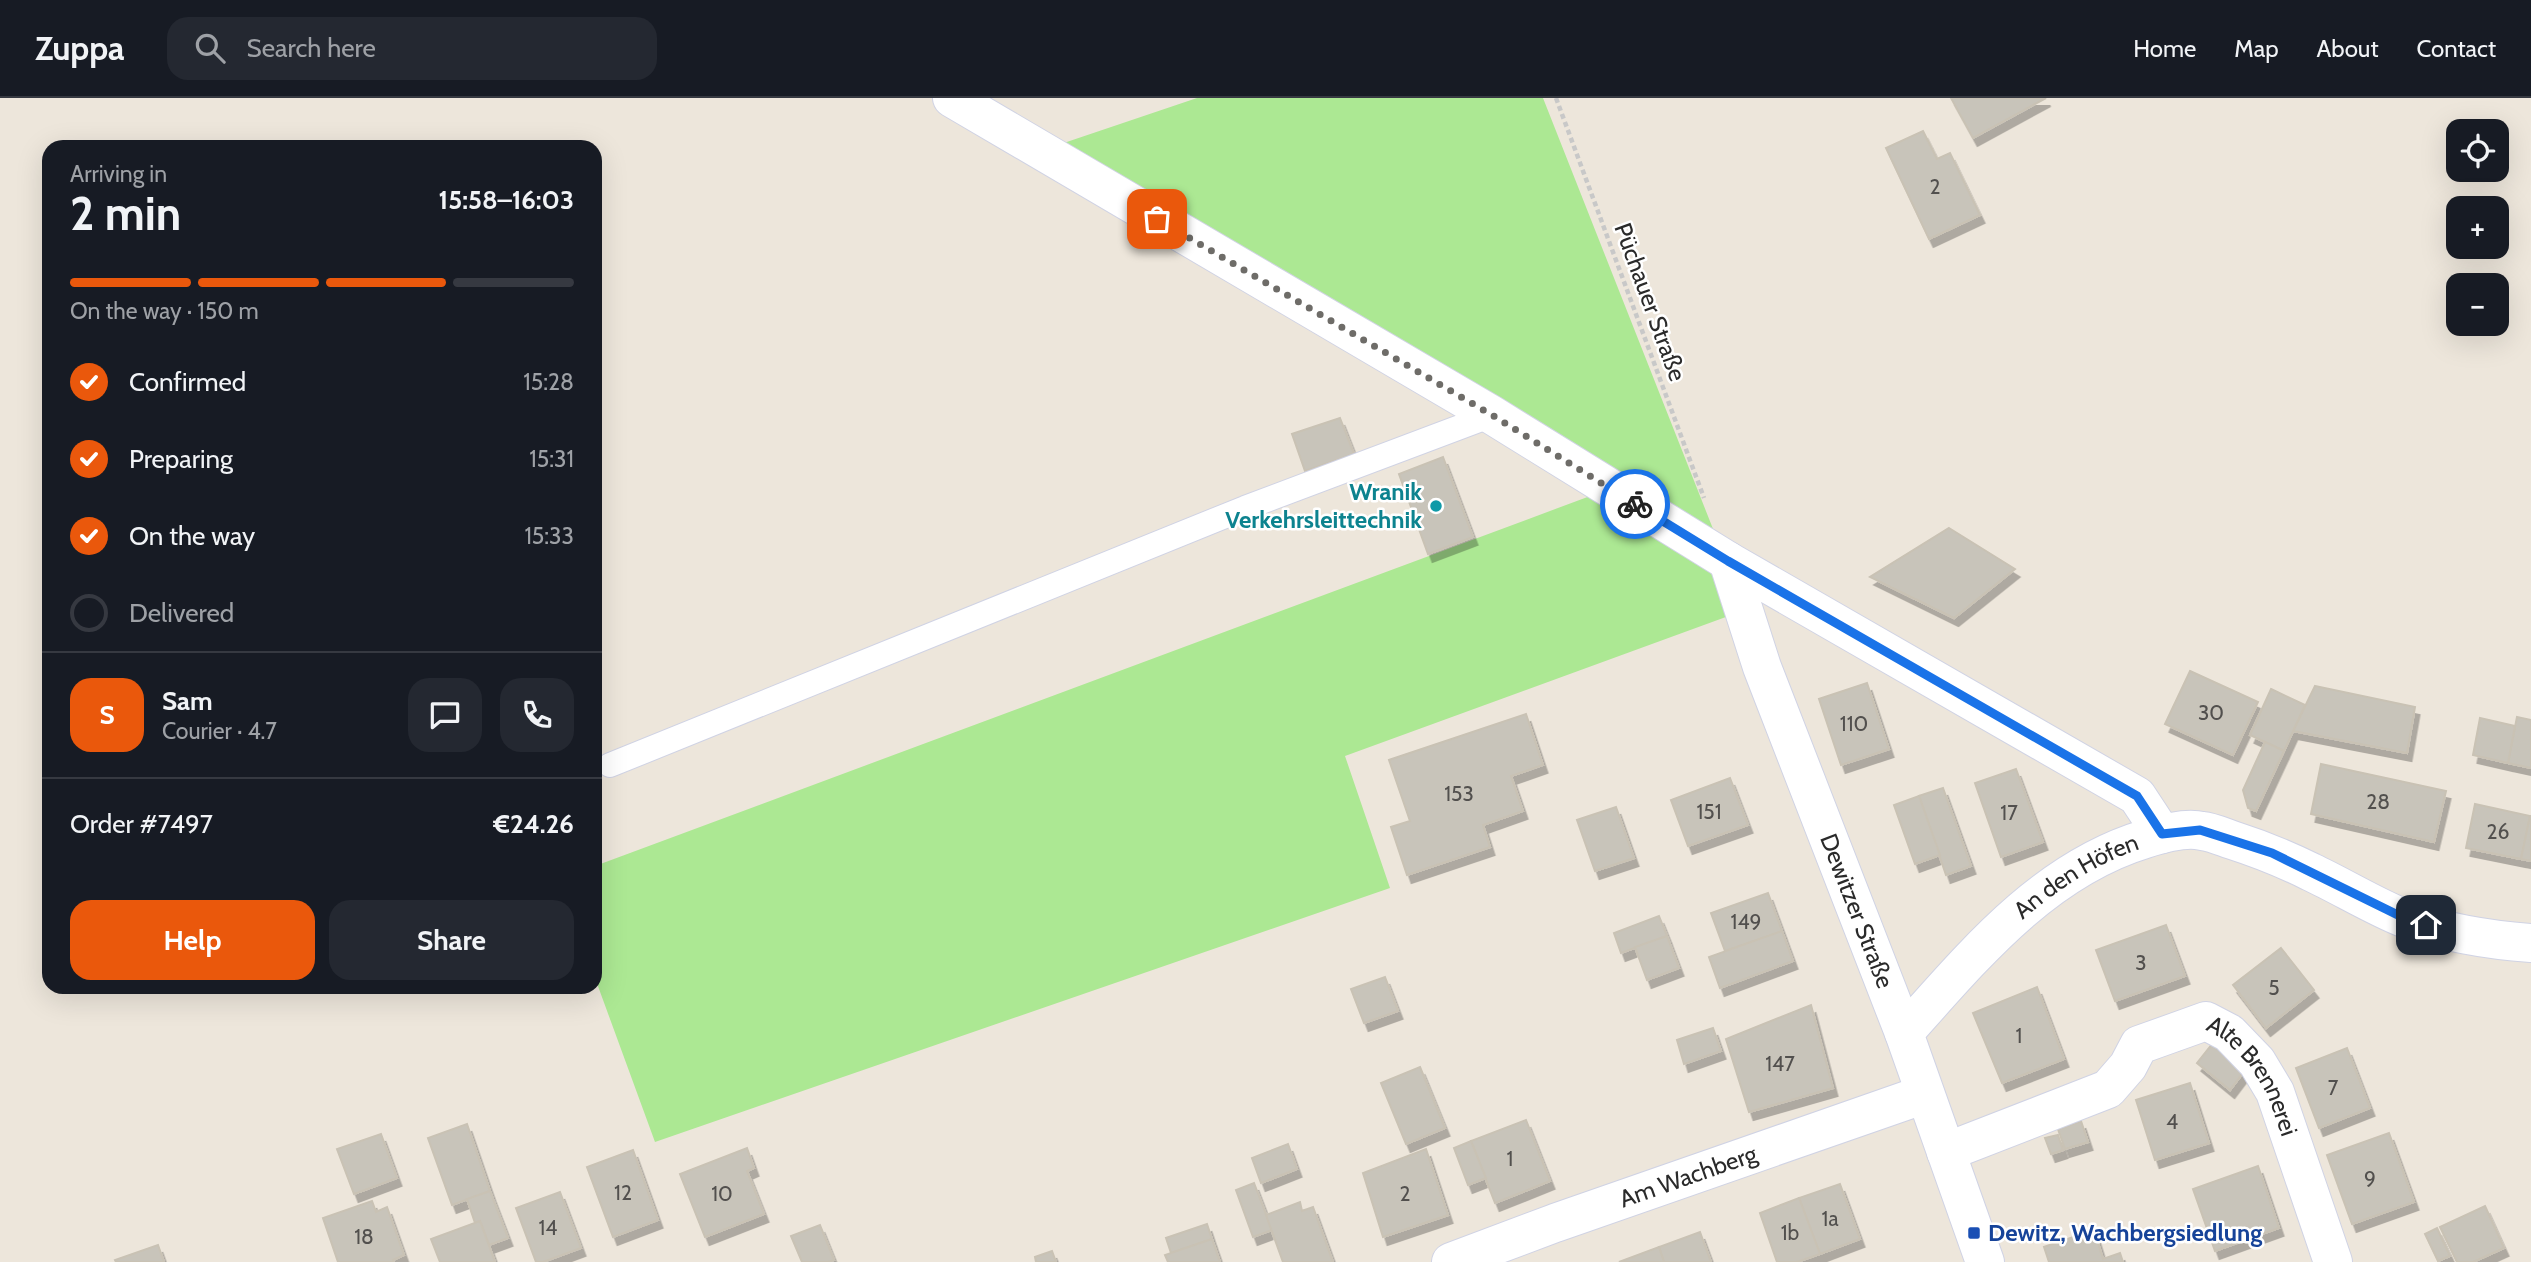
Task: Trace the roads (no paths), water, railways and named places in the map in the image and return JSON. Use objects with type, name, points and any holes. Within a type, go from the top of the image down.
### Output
[{"type":"street","points":[[953,98],[1492,415],[1728,561],[2137,796],[2162,834]]},
{"type":"street","name":"Dewitzer Straße","points":[[1728,561],[1762,667],[1904,1033],[1985,1262]]},
{"type":"street","name":"An den Höfen","points":[[1904,1033],[2014,916],[2048,889],[2089,861],[2124,845],[2162,834],[2200,830],[2272,853],[2404,918],[2491,941],[2531,943]]},
{"type":"street","name":"Alte Brennerei","points":[[1946,1152],[2108,1088],[2128,1066],[2139,1045],[2206,1021],[2230,1033],[2257,1062],[2275,1092],[2333,1262]]},
{"type":"street","name":"Am Wachberg","points":[[1451,1262],[1926,1094]]},
{"type":"lane","points":[[610,765],[1245,508],[1492,415]]},
{"type":"place","name":"Wranik Verkehrsleittechnik","points":[[1436,506]]},
{"type":"place","name":"Dewitz, Wachbergsiedlung","points":[[1974,1233]]}]
